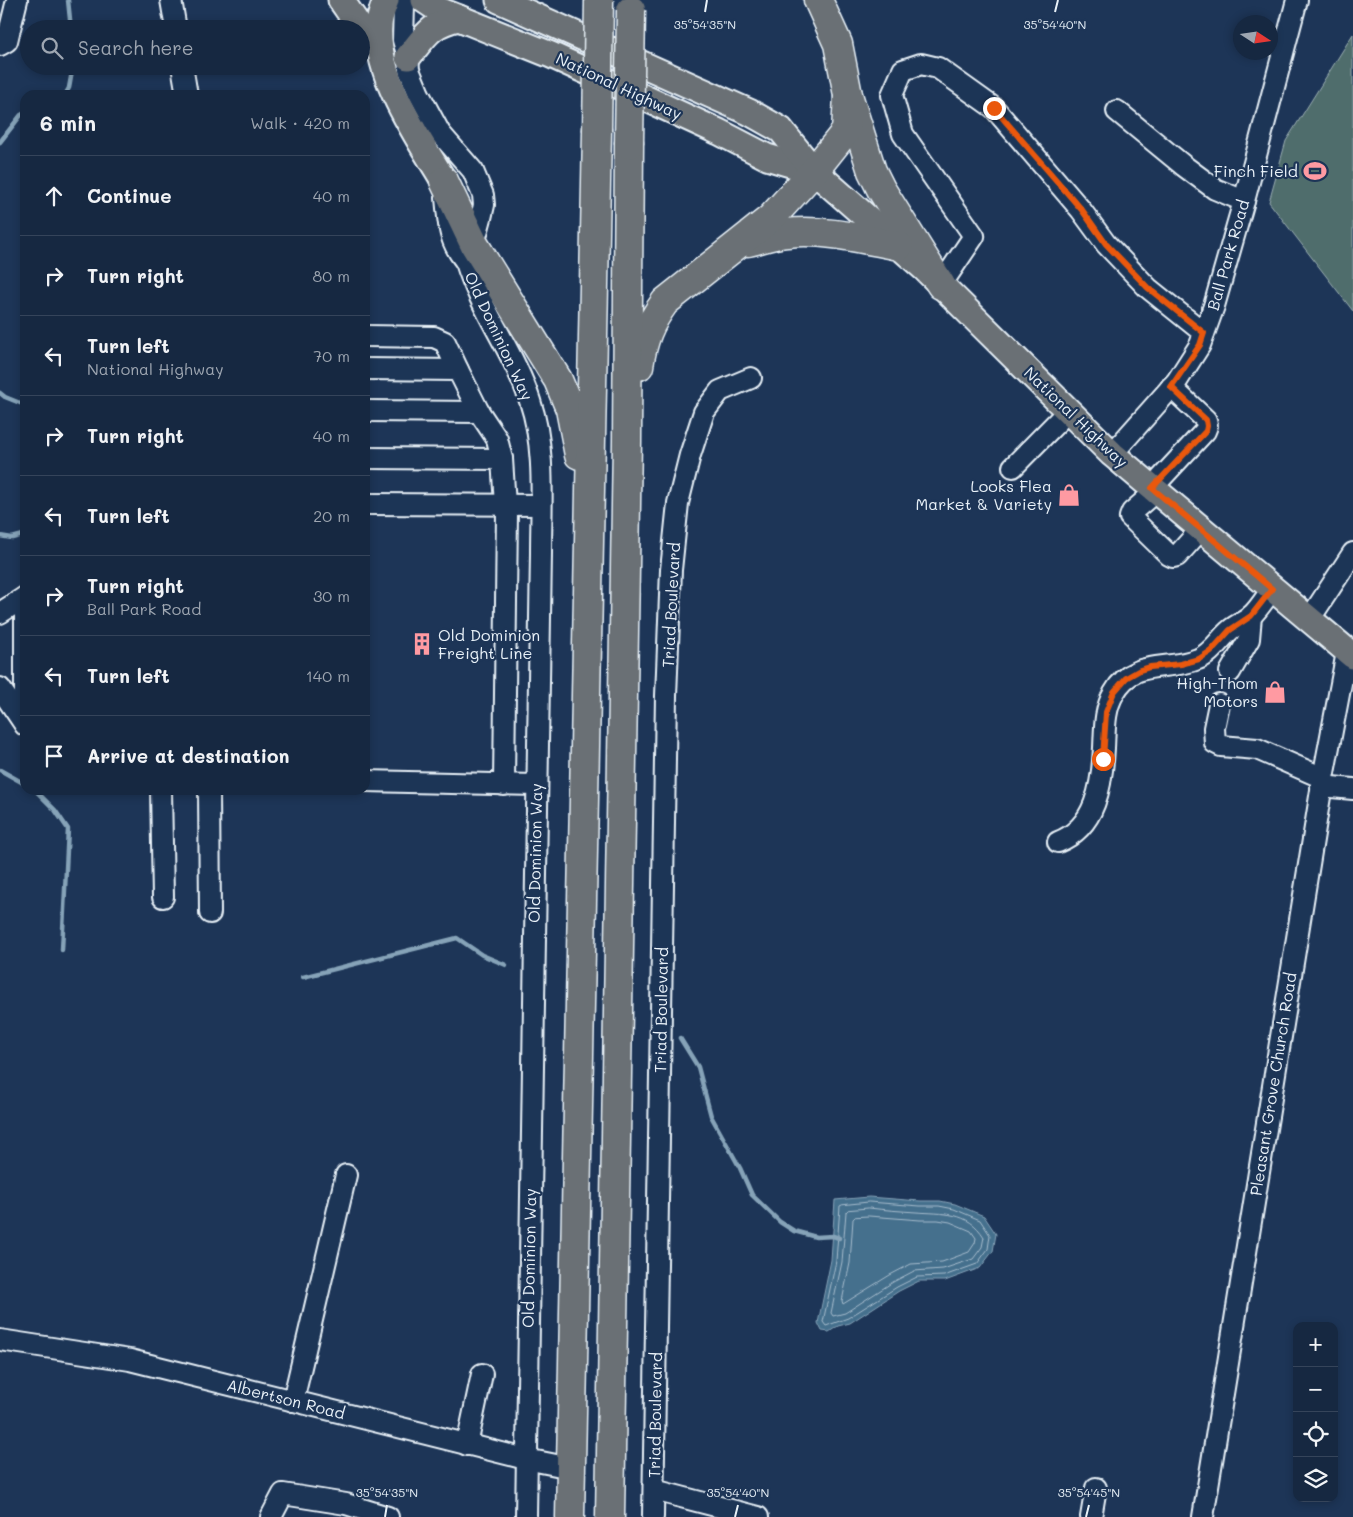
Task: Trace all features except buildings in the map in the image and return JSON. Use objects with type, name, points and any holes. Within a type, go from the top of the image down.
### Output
[{"type":"highway","points":[[570,1517],[599,0]]},
{"type":"highway","points":[[818,0],[838,44],[848,95],[872,171],[881,189],[942,285]]},
{"type":"highway","points":[[610,1517],[627,442],[631,5]]},
{"type":"highway","points":[[627,442],[641,350],[652,320],[664,302],[771,218],[814,171],[846,131],[848,95]]},
{"type":"highway","points":[[444,181],[470,253],[558,380],[570,409],[579,452],[578,500],[587,629]]},
{"type":"highway","points":[[737,245],[784,233],[831,232],[899,246]]},
{"type":"main road","points":[[341,0],[355,20]]},
{"type":"main road","points":[[384,66],[378,25],[386,0]]},
{"type":"main road","name":"National Highway","points":[[424,0],[439,10],[551,55],[719,132],[767,157],[814,171]]},
{"type":"main road","name":"National Highway","points":[[499,0],[749,112],[781,130],[814,171],[942,285],[1112,454],[1350,654]]},
{"type":"main road","points":[[408,57],[428,31],[444,21],[459,18]]},
{"type":"main road","points":[[370,43],[384,66],[402,111],[444,181]]},
{"type":"street","points":[[0,45],[7,40],[18,0]]},
{"type":"street","points":[[171,0],[174,20]]},
{"type":"street","points":[[402,0],[404,5],[403,40],[408,57],[409,70],[419,94],[440,133],[473,171],[479,182],[484,205],[470,253]]},
{"type":"street","name":"Ball Park Road","points":[[1112,454],[1171,387],[1200,345],[1214,306],[1244,201],[1297,0]]},
{"type":"street","points":[[942,285],[974,236],[903,134],[892,95],[903,70],[921,64],[938,68],[994,108],[1082,210],[1106,244],[1148,288],[1204,333]]},
{"type":"street","points":[[184,75],[186,90]]},
{"type":"street","points":[[1117,111],[1215,189],[1244,201]]},
{"type":"street","name":"Old Dominion Way","points":[[470,253],[471,281],[517,368],[531,401],[537,428],[540,459],[526,1517]]},
{"type":"street","points":[[370,336],[434,337],[445,342],[479,412],[497,439],[502,459],[505,505],[508,511],[504,785]]},
{"type":"street","points":[[370,370],[458,370]]},
{"type":"street","name":"Triad Boulevard","points":[[653,1517],[666,696],[671,570],[678,503],[690,455],[704,412],[720,391],[751,378]]},
{"type":"street","points":[[1171,387],[1206,420],[1206,431],[1132,512],[1130,517],[1173,557],[1177,556],[1201,529]]},
{"type":"street","points":[[1013,467],[1068,410]]},
{"type":"street","points":[[370,411],[479,412]]},
{"type":"street","points":[[370,458],[502,459]]},
{"type":"street","points":[[370,504],[540,506]]},
{"type":"street","points":[[1309,620],[1353,553]]},
{"type":"street","points":[[1058,842],[1079,830],[1092,812],[1099,789],[1106,712],[1114,692],[1126,678],[1140,670],[1150,667],[1181,664],[1199,659],[1211,651],[1230,630],[1251,616],[1272,589]]},
{"type":"street","points":[[0,613],[20,600]]},
{"type":"street","points":[[1230,672],[1249,639],[1251,616]]},
{"type":"street","name":"Pleasant Grove Church Road","points":[[1203,1517],[1322,782],[1350,654]]},
{"type":"street","points":[[0,688],[20,718]]},
{"type":"street","points":[[1219,704],[1214,728],[1215,743],[1221,746],[1257,749],[1322,782],[1353,789]]},
{"type":"street","points":[[370,781],[536,785]]},
{"type":"street","points":[[161,795],[163,897]]},
{"type":"street","points":[[210,795],[210,913]]},
{"type":"street","points":[[293,1401],[346,1175]]},
{"type":"street","name":"Albertson Road","points":[[0,1340],[130,1360],[467,1445],[571,1468]]},
{"type":"street","points":[[467,1445],[482,1374]]},
{"type":"street","points":[[1091,1517],[1096,1488]]},
{"type":"street","points":[[654,1490],[758,1517]]},
{"type":"street","points":[[271,1517],[283,1494],[346,1504],[388,1517]]},
{"type":"green space","name":"Finch Field","points":[[1353,34],[1353,311],[1269,202],[1286,141]]},
{"type":"water","points":[[869,1197],[940,1201],[955,1204],[984,1216],[996,1234],[993,1251],[980,1268],[945,1281],[919,1281],[899,1291],[850,1323],[838,1326],[829,1332],[822,1331],[818,1323],[831,1260],[835,1200]]},
{"type":"waterway","points":[[68,0],[70,20]]},
{"type":"waterway","points":[[68,90],[71,75]]},
{"type":"waterway","points":[[0,142],[20,116]]},
{"type":"waterway","points":[[0,393],[20,403]]},
{"type":"waterway","points":[[0,536],[12,538],[20,536]]},
{"type":"waterway","points":[[0,770],[20,781]]},
{"type":"waterway","points":[[40,795],[55,810],[68,829],[62,950]]},
{"type":"waterway","points":[[303,977],[457,938],[482,955],[506,965]]},
{"type":"waterway","points":[[680,1038],[698,1067],[711,1116],[740,1168],[752,1195],[780,1222],[794,1231],[816,1237],[833,1236],[839,1238]]},
{"type":"place","name":"Finch Field","points":[[1315,171]]},
{"type":"place","name":"Looks Flea Market & Variety","points":[[1069,495]]},
{"type":"place","name":"Old Dominion Freight Line","points":[[422,644]]},
{"type":"place","name":"High-Thom Motors","points":[[1275,692]]},
{"type":"route","points":[[994,108],[1082,210],[1106,244],[1148,288],[1204,333],[1200,345],[1177,381],[1171,387],[1206,420],[1206,431],[1152,488],[1272,589],[1251,616],[1230,630],[1211,651],[1199,659],[1181,664],[1150,667],[1126,678],[1114,692],[1106,712],[1103,759]]}]
